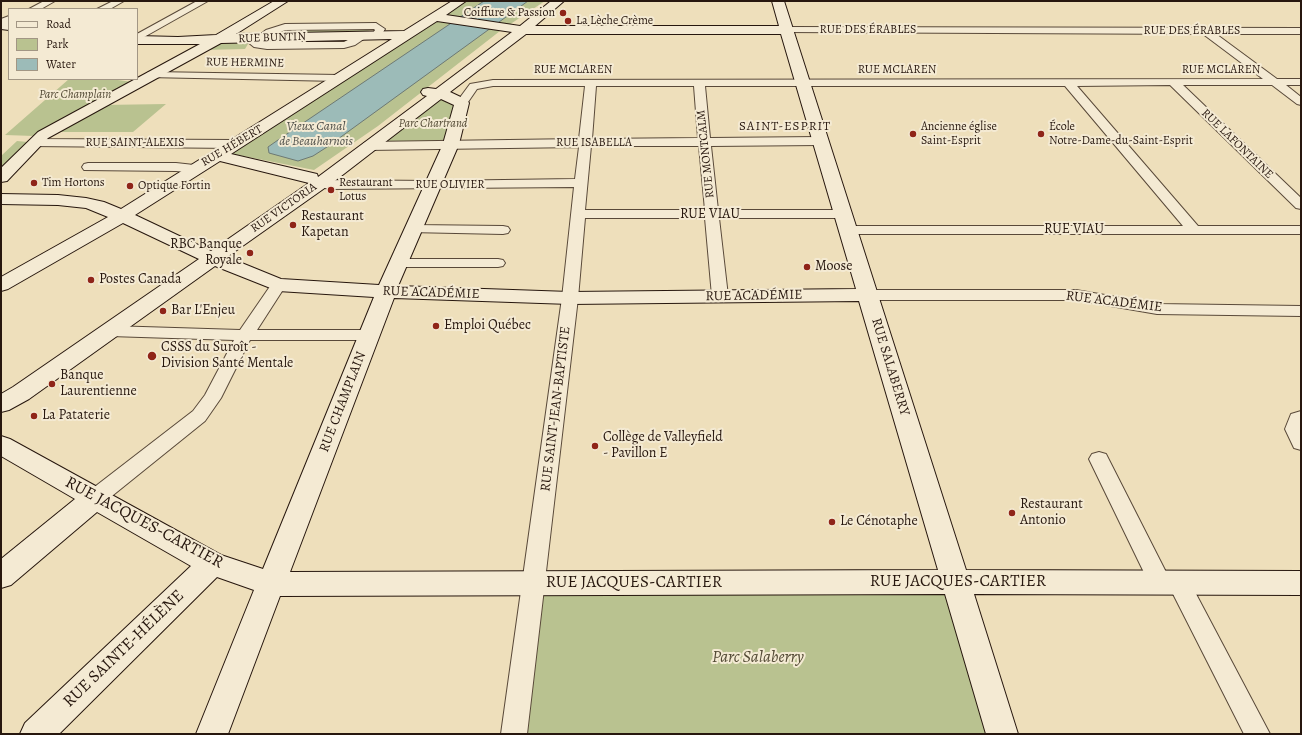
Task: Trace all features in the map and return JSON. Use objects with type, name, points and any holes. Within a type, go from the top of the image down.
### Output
[{"type":"street","points":[[36,8],[51,1]]},
{"type":"street","points":[[104,8],[120,1]]},
{"type":"street","points":[[138,38],[204,1]]},
{"type":"street","points":[[1,177],[43,135],[241,26],[282,1]]},
{"type":"street","name":"RUE HÉBERT","points":[[1,285],[122,216],[194,169],[302,103],[460,1]]},
{"type":"street","name":"RUE VICTORIA","points":[[315,180],[382,127],[433,93],[466,74],[551,1]]},
{"type":"street","name":"RUE VICTORIA","points":[[1,389],[368,146],[433,93],[558,1]]},
{"type":"street","name":"RUE SALABERRY","points":[[778,1],[1002,734]]},
{"type":"street","points":[[1,23],[8,14]]},
{"type":"street","name":"RUE DES ÉRABLES","points":[[435,17],[518,29],[1301,31]]},
{"type":"street","points":[[241,26],[241,32],[247,36],[260,37]]},
{"type":"street","points":[[1206,31],[1301,102]]},
{"type":"street","points":[[371,35],[389,40],[390,46]]},
{"type":"street","name":"RUE BUNTIN","points":[[138,39],[178,41],[260,37],[408,35]]},
{"type":"street","points":[[178,41],[189,49],[189,53],[184,57]]},
{"type":"street","name":"RUE MCLAREN","points":[[466,74],[474,80],[493,83],[1301,82]]},
{"type":"street","name":"RUE HERMINE","points":[[151,75],[339,78]]},
{"type":"street","name":"RUE MCLAREN","points":[[462,103],[474,86],[493,83]]},
{"type":"street","name":"RUE SAINT-JEAN-BAPTISTE","points":[[514,734],[570,298],[591,83]]},
{"type":"street","name":"RUE MONTCALM","points":[[699,83],[720,296]]},
{"type":"street","points":[[1069,83],[1193,229]]},
{"type":"street","name":"RUE LAFONTAINE","points":[[1174,83],[1301,205]]},
{"type":"street","points":[[433,93],[462,103]]},
{"type":"street","name":"RUE CHAMPLAIN","points":[[212,734],[386,292],[451,144],[462,103]]},
{"type":"street","name":"RUE ISABELLA","points":[[368,146],[820,141]]},
{"type":"street","name":"RUE SAINT-ALEXIS","points":[[35,143],[235,144]]},
{"type":"street","points":[[217,155],[315,180]]},
{"type":"street","points":[[88,167],[176,167],[194,169]]},
{"type":"street","name":"RUE OLIVIER","points":[[315,180],[330,185],[581,184]]},
{"type":"street","name":"RUE ACADÉMIE","points":[[1,199],[58,200],[98,206],[205,255],[278,285],[386,292],[570,298],[868,295],[1076,296],[1157,309],[1301,311]]},
{"type":"street","name":"RUE VIAU","points":[[578,214],[712,216],[845,222],[1301,230]]},
{"type":"street","points":[[414,229],[503,230]]},
{"type":"street","name":"RUE VICTORIA","points":[[1,404],[21,393],[110,331],[205,255]]},
{"type":"street","points":[[399,262],[498,262]]},
{"type":"street","points":[[1,576],[95,498],[199,416],[212,398],[245,335],[278,285]]},
{"type":"street","points":[[110,331],[245,335],[370,335]]},
{"type":"street","points":[[1301,418],[1297,420],[1294,429],[1301,443]]},
{"type":"street","name":"RUE JACQUES-CARTIER","points":[[1,445],[212,564],[272,584],[956,582],[1301,583]]},
{"type":"street","points":[[1099,459],[1257,734]]},
{"type":"street","name":"RUE SAINTE-HÉLÈNE","points":[[36,734],[212,564]]},
{"type":"green space","points":[[467,1],[545,1],[500,31],[378,126],[314,170],[228,153]]},
{"type":"green space","points":[[374,29],[364,32],[277,33],[280,30]]},
{"type":"green space","points":[[221,42],[248,42],[248,44],[245,49],[202,50]]},
{"type":"green space","name":"Parc Champlain","points":[[68,80],[118,80],[133,82],[34,136],[5,135]]},
{"type":"green space","name":"Parc Chartrand","points":[[438,94],[462,103],[451,144],[373,146]]},
{"type":"green space","points":[[166,104],[133,132],[58,132],[103,105]]},
{"type":"green space","points":[[17,141],[28,142],[1,170],[1,156]]},
{"type":"green space","name":"Parc Salaberry","points":[[956,582],[1002,734],[514,734],[533,583]]},
{"type":"water","name":"Vieux Canal de Beauharnois","points":[[484,1],[528,1],[313,156],[298,161],[269,153],[268,147]]},
{"type":"place","name":"Coiffure & Passion","points":[[563,13]]},
{"type":"place","name":"La Lèche Crème","points":[[568,21]]},
{"type":"place","name":"Ancienne église Saint-Esprit","points":[[913,134]]},
{"type":"place","name":"École Notre-Dame-du-Saint-Esprit","points":[[1041,134]]},
{"type":"place","name":"Tim Hortons","points":[[34,183]]},
{"type":"place","name":"Optique Fortin","points":[[130,186]]},
{"type":"place","name":"Restaurant Lotus","points":[[331,190]]},
{"type":"place","name":"Restaurant Kapetan","points":[[293,225]]},
{"type":"place","name":"RBC Banque Royale","points":[[250,253]]},
{"type":"place","name":"Moose","points":[[807,267]]},
{"type":"place","name":"Postes Canada","points":[[91,280]]},
{"type":"place","name":"Bar L'Enjeu","points":[[163,311]]},
{"type":"place","name":"Emploi Québec","points":[[436,326]]},
{"type":"place","name":"CSSS du Suroît - Division Santé Mentale","points":[[152,356]]},
{"type":"place","name":"Banque Laurentienne","points":[[52,384]]},
{"type":"place","name":"La Pataterie","points":[[34,416]]},
{"type":"place","name":"Collège de Valleyfield - Pavillon E","points":[[595,446]]},
{"type":"place","name":"Restaurant Antonio","points":[[1012,513]]},
{"type":"place","name":"Le Cénotaphe","points":[[832,522]]},
{"type":"district","name":"SAINT-ESPRIT","points":[[785,127]]}]
